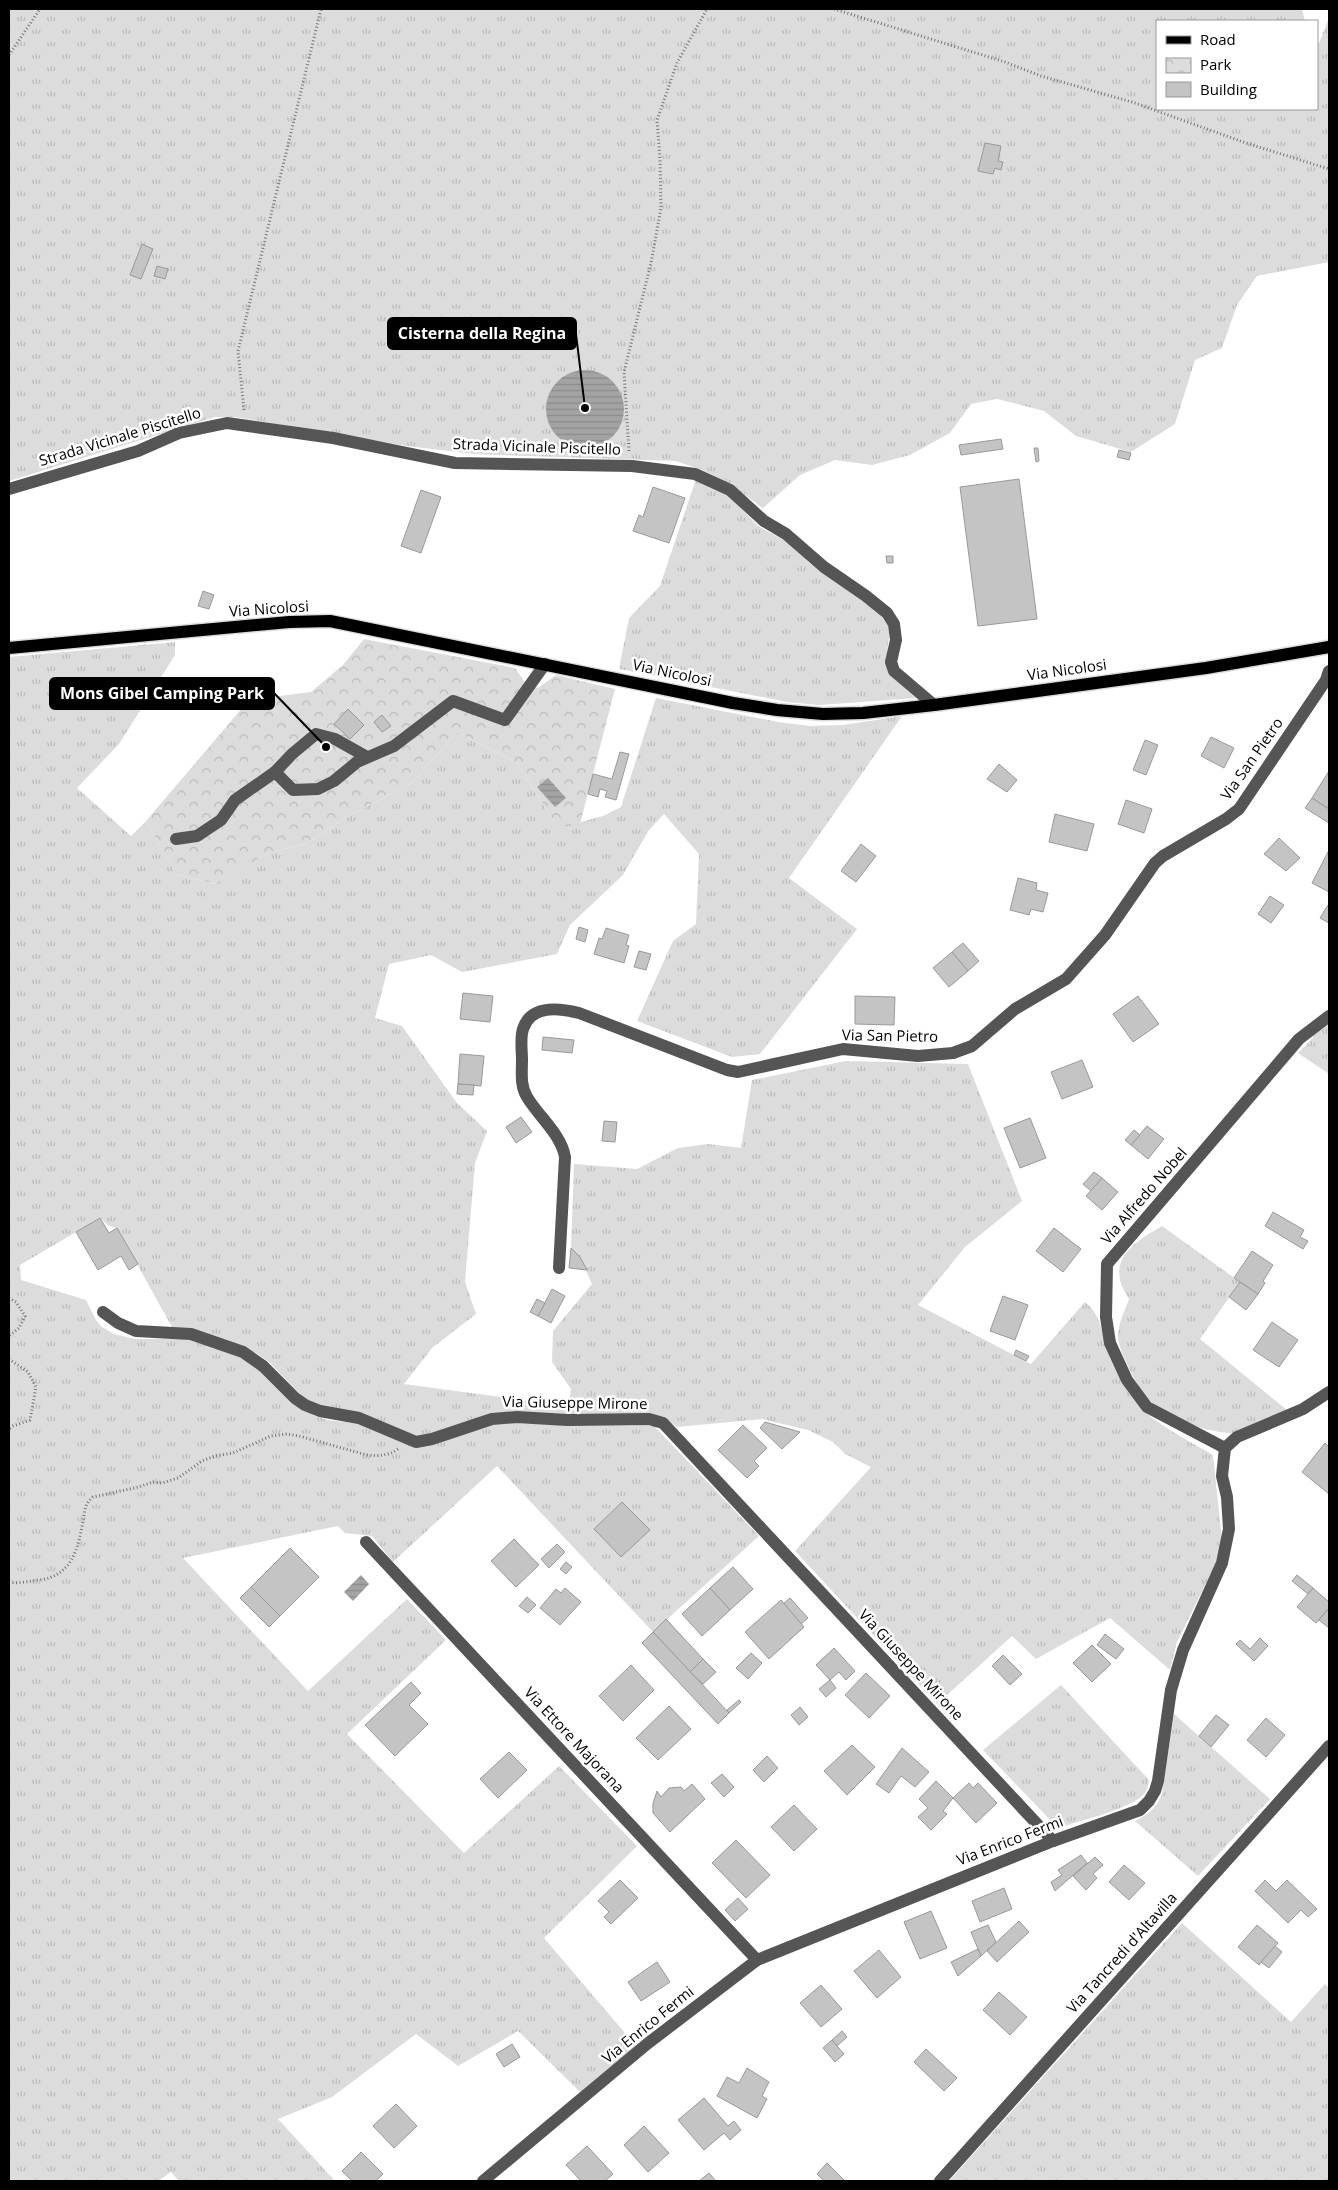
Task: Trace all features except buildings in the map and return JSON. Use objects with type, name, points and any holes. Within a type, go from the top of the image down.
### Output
[{"type":"main road","name":"Via Nicolosi","points":[[9,648],[289,622],[330,622],[777,710],[823,714],[863,713],[934,705],[1206,668],[1329,647]]},
{"type":"street","name":"Strada Vicinale Piscitello","points":[[9,489],[138,451],[179,433],[227,423],[333,438],[455,463],[632,466],[695,474],[725,487],[764,521],[786,534],[824,567],[887,613],[894,624],[896,640],[891,662],[894,671],[934,705]]},
{"type":"street","points":[[275,772],[293,790],[318,790],[357,762],[394,746],[453,701],[505,720],[545,664]]},
{"type":"street","name":"Via San Pietro","points":[[559,1268],[565,1158],[563,1146],[526,1096],[522,1081],[523,1029],[529,1018],[539,1011],[557,1008],[579,1012],[738,1072],[843,1049],[918,1056],[953,1053],[972,1046],[1015,1009],[1066,979],[1105,936],[1155,863],[1163,856],[1226,819],[1239,809],[1329,672]]},
{"type":"street","points":[[176,839],[197,836],[221,820],[235,800],[275,772],[292,754],[316,734],[335,739],[367,757]]},
{"type":"street","name":"Via Alfredo Nobel","points":[[1225,1448],[1147,1407],[1127,1380],[1110,1343],[1106,1317],[1107,1264],[1299,1039],[1329,1016]]},
{"type":"street","name":"Via Giuseppe Mirone","points":[[103,1312],[118,1323],[136,1331],[191,1334],[243,1352],[264,1366],[295,1398],[305,1405],[320,1411],[359,1418],[416,1442],[432,1440],[492,1419],[517,1417],[567,1420],[649,1419],[662,1423],[1053,1841]]},
{"type":"street","points":[[1225,1448],[1238,1437],[1303,1410],[1329,1392]]},
{"type":"street","name":"Via Enrico Fermi","points":[[483,2181],[648,2044],[757,1960],[1053,1841],[1140,1810],[1155,1791],[1171,1690],[1190,1635],[1222,1563],[1230,1529],[1227,1497],[1222,1476],[1225,1448]]},
{"type":"street","name":"Via Ettore Majorana","points":[[366,1542],[757,1960]]},
{"type":"street","name":"Via Tancredi d'Altavilla","points":[[940,2181],[1329,1746]]},
{"type":"path","points":[[9,55],[40,9]]},
{"type":"path","points":[[246,426],[238,351],[321,9]]},
{"type":"path","points":[[632,466],[629,456],[624,372],[651,263],[661,208],[657,120],[677,63],[707,9]]},
{"type":"path","points":[[834,9],[1005,62],[1041,76],[1132,102],[1246,143],[1329,169]]},
{"type":"path","points":[[9,1298],[16,1302],[25,1316],[19,1328],[9,1336]]},
{"type":"path","points":[[9,1359],[28,1372],[36,1387],[30,1420],[9,1429]]},
{"type":"path","points":[[9,1582],[17,1583],[46,1579],[66,1570],[77,1553],[84,1510],[87,1502],[93,1497],[122,1492],[153,1482],[162,1483],[178,1478],[209,1458],[233,1453],[271,1436],[287,1434],[299,1436],[367,1455],[381,1456],[392,1454],[409,1439]]},
{"type":"green space","points":[[9,9],[1302,9],[1305,20],[1156,20],[1156,110],[1318,110],[1318,42],[1329,18],[1329,262],[1257,276],[1237,305],[1222,348],[1195,360],[1175,424],[1131,452],[1076,436],[1044,411],[997,399],[971,404],[950,433],[910,455],[872,465],[835,460],[800,475],[763,508],[721,480],[675,461],[474,454],[407,446],[235,417],[215,417],[9,481]]},
{"type":"green space","points":[[696,479],[729,495],[758,526],[798,548],[808,562],[843,585],[879,614],[890,628],[886,662],[888,673],[916,698],[820,705],[787,702],[619,669],[629,618],[660,586]]},
{"type":"green space","points":[[364,639],[515,668],[526,684],[538,688],[556,675],[615,689],[580,824],[558,828],[517,763],[457,732],[412,783],[345,818],[306,844],[270,852],[215,884],[176,874],[146,821],[249,700],[311,692],[343,665]]},
{"type":"green space","points":[[175,642],[175,655],[119,744],[77,788],[131,836],[146,821],[176,874],[214,884],[270,852],[306,844],[345,818],[412,783],[457,732],[517,763],[558,828],[603,816],[621,807],[656,698],[778,722],[810,726],[843,725],[902,716],[789,878],[857,929],[760,1054],[732,1057],[637,1021],[673,941],[696,924],[699,854],[664,814],[649,830],[623,875],[570,925],[557,954],[462,972],[431,955],[389,964],[375,1018],[402,1026],[457,1103],[487,1131],[475,1163],[465,1282],[476,1314],[432,1348],[404,1384],[568,1406],[571,1389],[552,1362],[553,1331],[592,1284],[580,1257],[571,1248],[574,1164],[637,1169],[678,1148],[708,1144],[741,1148],[752,1080],[846,1061],[968,1064],[1022,1201],[965,1247],[918,1305],[1031,1364],[1085,1302],[1091,1307],[1099,1321],[1111,1360],[1141,1408],[1170,1430],[1213,1455],[1222,1540],[1217,1561],[1177,1642],[1170,1670],[1110,1618],[1036,1659],[1012,1636],[937,1704],[795,1551],[871,1467],[845,1454],[833,1442],[808,1430],[762,1419],[677,1427],[666,1419],[517,1413],[417,1437],[309,1401],[293,1388],[270,1363],[249,1350],[197,1331],[172,1327],[117,1228],[109,1226],[100,1218],[20,1265],[21,1280],[86,1300],[96,1320],[102,1327],[114,1334],[135,1339],[185,1339],[202,1342],[238,1356],[258,1367],[303,1409],[316,1416],[328,1420],[363,1424],[416,1446],[494,1424],[518,1422],[654,1426],[759,1536],[653,1632],[497,1466],[393,1562],[372,1536],[345,1533],[338,1526],[183,1558],[308,1691],[407,1599],[446,1640],[347,1734],[464,1853],[559,1766],[637,1846],[544,1938],[636,2046],[580,2092],[518,2031],[458,2066],[416,2034],[332,2097],[278,2119],[335,2181],[179,2181],[171,2172],[158,2181],[9,2181],[9,657]]},
{"type":"green space","points":[[1329,1021],[1329,1074],[1298,1053],[1313,1038],[1313,1034]]},
{"type":"green space","points":[[1162,1226],[1240,1282],[1200,1339],[1287,1410],[1232,1433],[1221,1432],[1198,1427],[1162,1410],[1139,1387],[1126,1362],[1118,1339],[1119,1326],[1129,1299],[1119,1275],[1120,1264],[1124,1255],[1131,1247]]},
{"type":"green space","points":[[1061,1685],[1149,1780],[1145,1793],[1127,1805],[1058,1828],[983,1750]]},
{"type":"green space","points":[[1174,1714],[1270,1799],[1198,1876],[1135,1821],[1152,1810],[1162,1794]]},
{"type":"green space","points":[[1182,1923],[1291,2022],[1325,1984],[1329,1988],[1329,2181],[949,2181]]},
{"type":"shaded area","points":[[585,370],[600,373],[613,381],[621,394],[624,409],[621,424],[613,437],[600,445],[585,448],[570,445],[557,437],[549,424],[546,409],[549,394],[557,381],[570,373]]},
{"type":"shaded area","points":[[548,778],[566,798],[555,807],[537,787]]},
{"type":"shaded area","points":[[361,1575],[369,1584],[353,1601],[344,1592]]},
{"type":"place","name":"Cisterna della Regina","points":[[585,408]]},
{"type":"place","name":"Mons Gibel Camping Park","points":[[326,747]]}]
